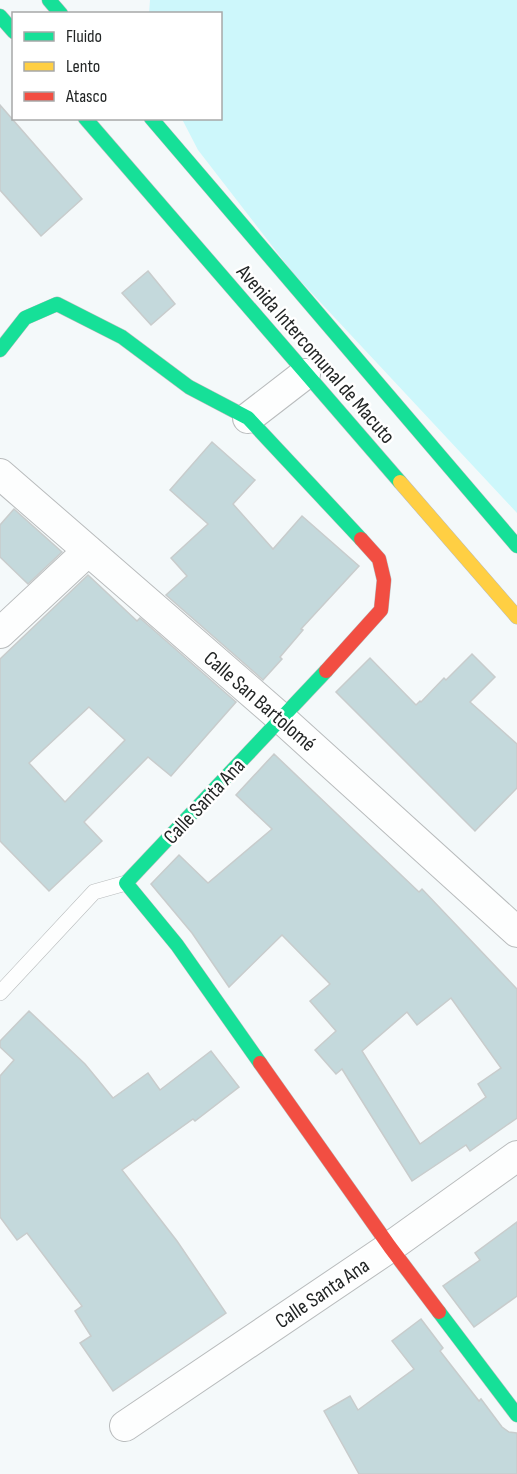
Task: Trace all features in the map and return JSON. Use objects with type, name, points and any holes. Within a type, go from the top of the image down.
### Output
[{"type":"street","points":[[49,0],[59,12]]},
{"type":"street","points":[[0,16],[12,30]]},
{"type":"street","name":"Avenida Intercomunal de Macuto","points":[[87,120],[517,617]]},
{"type":"street","name":"Avenida Intercomunal de Macuto","points":[[154,120],[517,546]]},
{"type":"street","name":"Calle Santa Ana","points":[[0,350],[25,318],[57,304],[122,337],[189,387],[248,418],[378,559],[384,580],[381,610],[282,719],[126,883]]},
{"type":"street","points":[[248,418],[305,374]]},
{"type":"street","name":"Calle San Bartolomé","points":[[0,474],[282,719],[517,932]]},
{"type":"street","points":[[0,633],[88,551]]},
{"type":"street","points":[[126,883],[177,945],[390,1246],[517,1415]]},
{"type":"street","name":"Calle Santa Ana","points":[[125,1426],[390,1246],[517,1156]]},
{"type":"lane","points":[[0,993],[94,892],[126,883]]},
{"type":"shaded area","points":[[150,0],[517,0],[517,513],[293,273],[198,150],[183,120],[222,120],[222,12],[149,12]]},
{"type":"building","points":[[0,105],[82,199],[41,236],[0,190]]},
{"type":"building","points":[[148,271],[175,304],[151,325],[122,293]]},
{"type":"building","points":[[212,442],[255,480],[233,504],[273,549],[302,516],[359,566],[301,629],[303,630],[280,657],[282,659],[263,680],[166,595],[187,576],[171,558],[208,524],[170,490]]},
{"type":"building","points":[[14,509],[62,552],[28,584],[0,557],[0,525]]},
{"type":"building","points":[[88,575],[137,621],[140,618],[236,702],[171,776],[148,757],[84,822],[102,841],[49,891],[0,841],[0,659]],"holes":[[[89,707],[125,740],[65,802],[29,763]]]},
{"type":"building","points":[[472,654],[495,677],[470,702],[517,744],[517,788],[475,831],[336,692],[370,658],[416,705]]},
{"type":"building","points":[[274,754],[419,892],[422,889],[517,989],[517,1118],[470,1151],[466,1145],[412,1181],[342,1069],[336,1074],[315,1050],[336,1031],[310,1001],[330,984],[282,935],[229,987],[192,933],[151,884],[179,855],[208,883],[272,829],[236,795]],"holes":[[[451,998],[501,1068],[478,1084],[486,1097],[420,1144],[362,1051],[407,1012],[417,1025]]]},
{"type":"building","points":[[29,1011],[85,1064],[113,1098],[148,1073],[160,1090],[211,1051],[239,1087],[195,1121],[193,1119],[122,1170],[177,1241],[226,1313],[113,1391],[80,1343],[91,1336],[75,1311],[82,1306],[27,1233],[17,1240],[0,1217],[0,1076],[14,1060],[0,1047],[0,1041]]},
{"type":"building","points":[[517,1222],[517,1296],[474,1327],[443,1286],[480,1260],[475,1253]]},
{"type":"building","points":[[421,1319],[443,1348],[440,1351],[479,1401],[481,1399],[502,1427],[509,1432],[517,1433],[517,1474],[359,1474],[324,1411],[350,1396],[358,1410],[414,1369],[392,1341]]},
{"type":"traffic: fast","points":[[49,0],[59,12]]},
{"type":"traffic: fast","points":[[0,16],[12,30]]},
{"type":"traffic: fast","points":[[87,120],[400,482]]},
{"type":"traffic: fast","points":[[153,120],[517,546]]},
{"type":"traffic: fast","points":[[0,350],[25,318],[57,304],[122,337],[189,387],[248,418],[361,539]]},
{"type":"traffic: fast","points":[[260,1063],[177,945],[126,883],[326,671]]},
{"type":"traffic: fast","points":[[439,1312],[517,1415]]},
{"type":"traffic: slow","points":[[400,482],[517,617]]},
{"type":"traffic: jam","points":[[326,671],[381,610],[384,580],[379,559],[361,539]]},
{"type":"traffic: jam","points":[[260,1063],[390,1247],[439,1312]]}]
